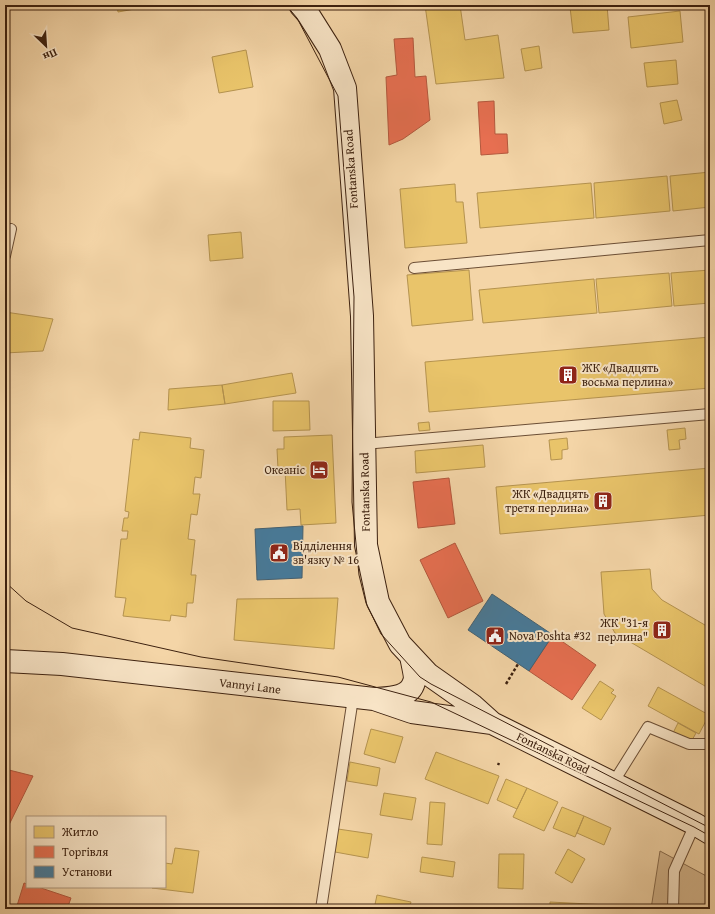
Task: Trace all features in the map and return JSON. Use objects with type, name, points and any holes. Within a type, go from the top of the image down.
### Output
[{"type":"main road","name":"Fontanska Road","points":[[300,5],[308,14],[330,49],[345,88],[362,316],[366,545],[378,602],[400,644],[428,674],[472,705],[492,723],[703,828]]},
{"type":"main road","points":[[374,700],[396,697],[408,692],[414,682],[412,656]]},
{"type":"main road","name":"Vannyi Lane","points":[[5,661],[62,664],[374,700],[412,712],[492,723]]},
{"type":"lane","points":[[5,256],[11,229]]},
{"type":"lane","points":[[414,268],[710,240]]},
{"type":"lane","points":[[364,444],[710,414]]},
{"type":"lane","points":[[321,909],[353,698]]},
{"type":"lane","points":[[613,782],[648,727],[690,744],[707,744],[710,746]]},
{"type":"lane","points":[[673,909],[674,871],[703,828]]},
{"type":"path","points":[[506,684],[518,664]]},
{"type":"shaded area","points":[[660,851],[710,878],[710,909],[651,909]]},
{"type":"building: Житло","points":[[117,5],[157,5],[118,12]]},
{"type":"building: Житло","points":[[425,5],[460,5],[465,40],[498,35],[504,78],[436,84]]},
{"type":"building: Житло","points":[[607,5],[609,30],[573,33],[570,7]]},
{"type":"building: Житло","points":[[680,11],[683,42],[631,48],[628,17]]},
{"type":"building: Житло","points":[[539,46],[542,68],[525,71],[521,49]]},
{"type":"building: Житло","points":[[246,50],[253,87],[219,93],[212,57]]},
{"type":"building: Житло","points":[[676,60],[678,84],[647,87],[644,63]]},
{"type":"building: Житло","points":[[677,100],[682,120],[664,124],[660,103]]},
{"type":"building: Житло","points":[[710,172],[710,207],[673,211],[670,176]]},
{"type":"building: Житло","points":[[667,176],[670,211],[596,218],[594,183]]},
{"type":"building: Житло","points":[[591,183],[594,218],[480,228],[477,193]]},
{"type":"building: Житло","points":[[455,184],[456,202],[463,202],[467,243],[405,248],[400,189]]},
{"type":"building: Житло","points":[[241,232],[243,258],[210,261],[208,235]]},
{"type":"building: Житло","points":[[469,270],[473,320],[412,326],[407,275]]},
{"type":"building: Житло","points":[[710,270],[710,303],[674,306],[671,273]]},
{"type":"building: Житло","points":[[669,273],[672,306],[599,313],[596,279]]},
{"type":"building: Житло","points":[[594,279],[597,313],[483,323],[479,290]]},
{"type":"building: Житло","points":[[5,312],[53,319],[43,351],[5,353]]},
{"type":"building: Житло","name":"ЖК «Двадцять восьма перлина»","points":[[710,337],[710,388],[429,412],[425,362]]},
{"type":"building: Житло","points":[[292,373],[296,393],[225,404],[222,385]]},
{"type":"building: Житло","points":[[222,385],[225,404],[168,410],[169,389]]},
{"type":"building: Житло","points":[[273,401],[309,401],[310,430],[273,431]]},
{"type":"building: Житло","points":[[429,422],[430,430],[419,431],[418,423]]},
{"type":"building: Житло","points":[[685,428],[686,439],[679,440],[680,449],[669,450],[667,430]]},
{"type":"building: Житло","points":[[140,432],[191,438],[190,448],[204,450],[201,478],[195,477],[193,494],[200,494],[197,515],[191,514],[188,539],[195,540],[191,575],[196,575],[193,603],[187,603],[186,617],[171,615],[170,621],[123,616],[126,598],[115,597],[121,539],[127,539],[128,531],[122,531],[124,518],[128,518],[129,512],[125,511],[133,439],[139,440]]},
{"type":"building: Житло","points":[[332,435],[336,523],[301,525],[300,509],[287,510],[285,469],[278,469],[277,449],[284,449],[284,437]]},
{"type":"building: Житло","points":[[567,438],[568,449],[562,450],[562,459],[551,460],[549,440]]},
{"type":"building: Житло","points":[[483,445],[485,467],[416,473],[415,451]]},
{"type":"building: Житло","name":"ЖК «Двадцять третя перлина»","points":[[710,468],[710,515],[500,534],[496,487]]},
{"type":"building: Житло","name":"ЖК \"31-я перлина\"","points":[[650,569],[652,589],[662,600],[710,628],[710,689],[615,633],[604,614],[601,572]]},
{"type":"building: Житло","points":[[338,598],[334,649],[234,640],[237,599]]},
{"type":"building: Житло","points":[[600,681],[614,690],[611,693],[616,696],[601,720],[582,708]]},
{"type":"building: Житло","points":[[658,687],[709,715],[699,734],[648,706]]},
{"type":"building: Житло","points":[[678,723],[696,733],[691,742],[673,733]]},
{"type":"building: Житло","points":[[371,729],[403,737],[395,763],[364,754]]},
{"type":"building: Житло","points":[[436,752],[499,776],[488,804],[425,779]]},
{"type":"building: Житло","points":[[350,762],[380,768],[377,786],[347,781]]},
{"type":"building: Житло","points":[[506,779],[527,788],[517,809],[497,800]]},
{"type":"building: Житло","points":[[527,788],[558,802],[544,831],[513,817]]},
{"type":"building: Житло","points":[[384,793],[416,798],[412,820],[380,815]]},
{"type":"building: Житло","points":[[430,802],[445,803],[442,845],[427,844]]},
{"type":"building: Житло","points":[[562,807],[584,816],[575,837],[553,828]]},
{"type":"building: Житло","points":[[584,816],[611,828],[604,845],[577,833]]},
{"type":"building: Житло","points":[[338,829],[372,834],[368,858],[335,852]]},
{"type":"building: Житло","points":[[175,848],[199,851],[193,893],[152,888],[166,888],[166,863],[172,864]]},
{"type":"building: Житло","points":[[568,849],[585,859],[572,883],[555,873]]},
{"type":"building: Житло","points":[[499,854],[524,854],[523,889],[498,888]]},
{"type":"building: Житло","points":[[422,857],[455,862],[453,877],[420,872]]},
{"type":"building: Житло","points":[[377,895],[411,902],[409,909],[374,909]]},
{"type":"building: Житло","points":[[550,902],[608,905],[607,909],[550,909]]},
{"type":"building: Торгівля","points":[[413,38],[415,77],[426,76],[430,120],[403,139],[389,145],[386,77],[397,75],[394,39]]},
{"type":"building: Торгівля","points":[[494,101],[495,134],[507,134],[508,153],[481,155],[478,102]]},
{"type":"building: Торгівля","points":[[449,478],[455,524],[418,528],[413,482]]},
{"type":"building: Торгівля","points":[[455,543],[483,601],[448,618],[420,560]]},
{"type":"building: Торгівля","points":[[553,635],[596,665],[572,700],[529,671]]},
{"type":"building: Торгівля","points":[[5,769],[33,776],[5,833]]},
{"type":"building: Торгівля","points":[[24,883],[26,884],[26,888],[41,888],[71,898],[67,909],[16,909]]},
{"type":"building: Установи","name":"Відділення зв'язку № 16","points":[[303,526],[302,578],[257,580],[255,529]]},
{"type":"building: Установи","points":[[492,594],[553,635],[529,671],[468,630]]},
{"type":"tram line","points":[[286,5],[297,18],[338,96],[354,297],[352,502],[359,575],[366,603],[381,634],[420,677],[431,684],[710,828]]},
{"type":"tram line","points":[[5,582],[26,601],[72,628],[201,657],[338,677],[431,702],[710,836]]},
{"type":"place","name":"ЖК «Двадцять восьма перлина»","points":[[568,375]]},
{"type":"place","name":"Океаніс","points":[[319,470]]},
{"type":"place","name":"ЖК «Двадцять третя перлина»","points":[[603,501]]},
{"type":"place","name":"Відділення зв'язку № 16","points":[[279,553]]},
{"type":"place","name":"ЖК \"31-я перлина\"","points":[[662,630]]},
{"type":"place","name":"Nova Poshta #32","points":[[495,636]]}]
